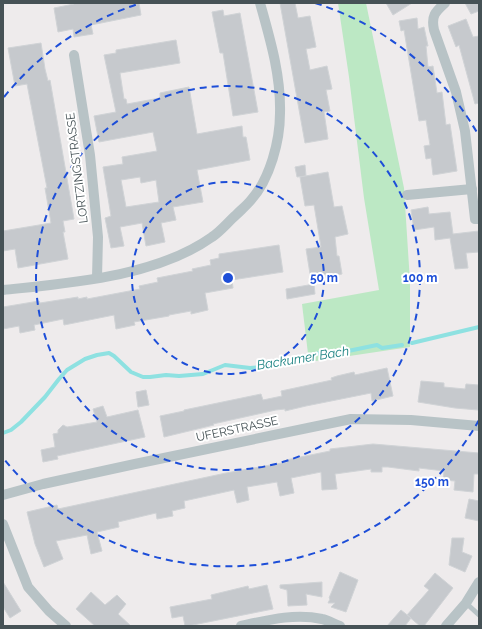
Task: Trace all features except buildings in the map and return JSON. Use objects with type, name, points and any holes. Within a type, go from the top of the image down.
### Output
[{"type":"street","points":[[3,290],[44,286],[145,269],[187,252],[210,238],[252,199],[265,178],[276,150],[279,134],[280,113],[279,86],[274,55],[260,3]]},
{"type":"street","points":[[445,3],[436,10],[432,20],[434,30],[456,92],[465,131],[475,219],[479,219]]},
{"type":"street","name":"LORTZINGSTRASSE","points":[[74,55],[91,162],[98,237],[97,278]]},
{"type":"street","points":[[407,195],[472,190]]},
{"type":"street","name":"UFERSTRASSE","points":[[3,495],[43,484],[127,465],[351,419],[411,420],[479,426]]},
{"type":"street","points":[[3,524],[28,587],[66,626]]},
{"type":"street","points":[[446,626],[466,604],[479,582]]},
{"type":"street","points":[[241,626],[276,618],[299,617],[323,619],[340,626]]},
{"type":"lane","points":[[466,604],[479,615]]},
{"type":"green space","points":[[338,3],[366,3],[404,188],[410,282],[410,347],[309,362],[302,304],[379,290],[364,198]]},
{"type":"waterway","name":"Backumer Bach","points":[[412,343],[479,327]]},
{"type":"waterway","name":"Backumer Bach","points":[[3,433],[11,430],[21,422],[45,397],[67,370],[85,359],[97,355],[109,353],[131,372],[143,377],[150,377],[203,374],[225,365],[250,368],[261,367],[320,353],[348,351],[377,345],[382,348],[402,345]]}]
